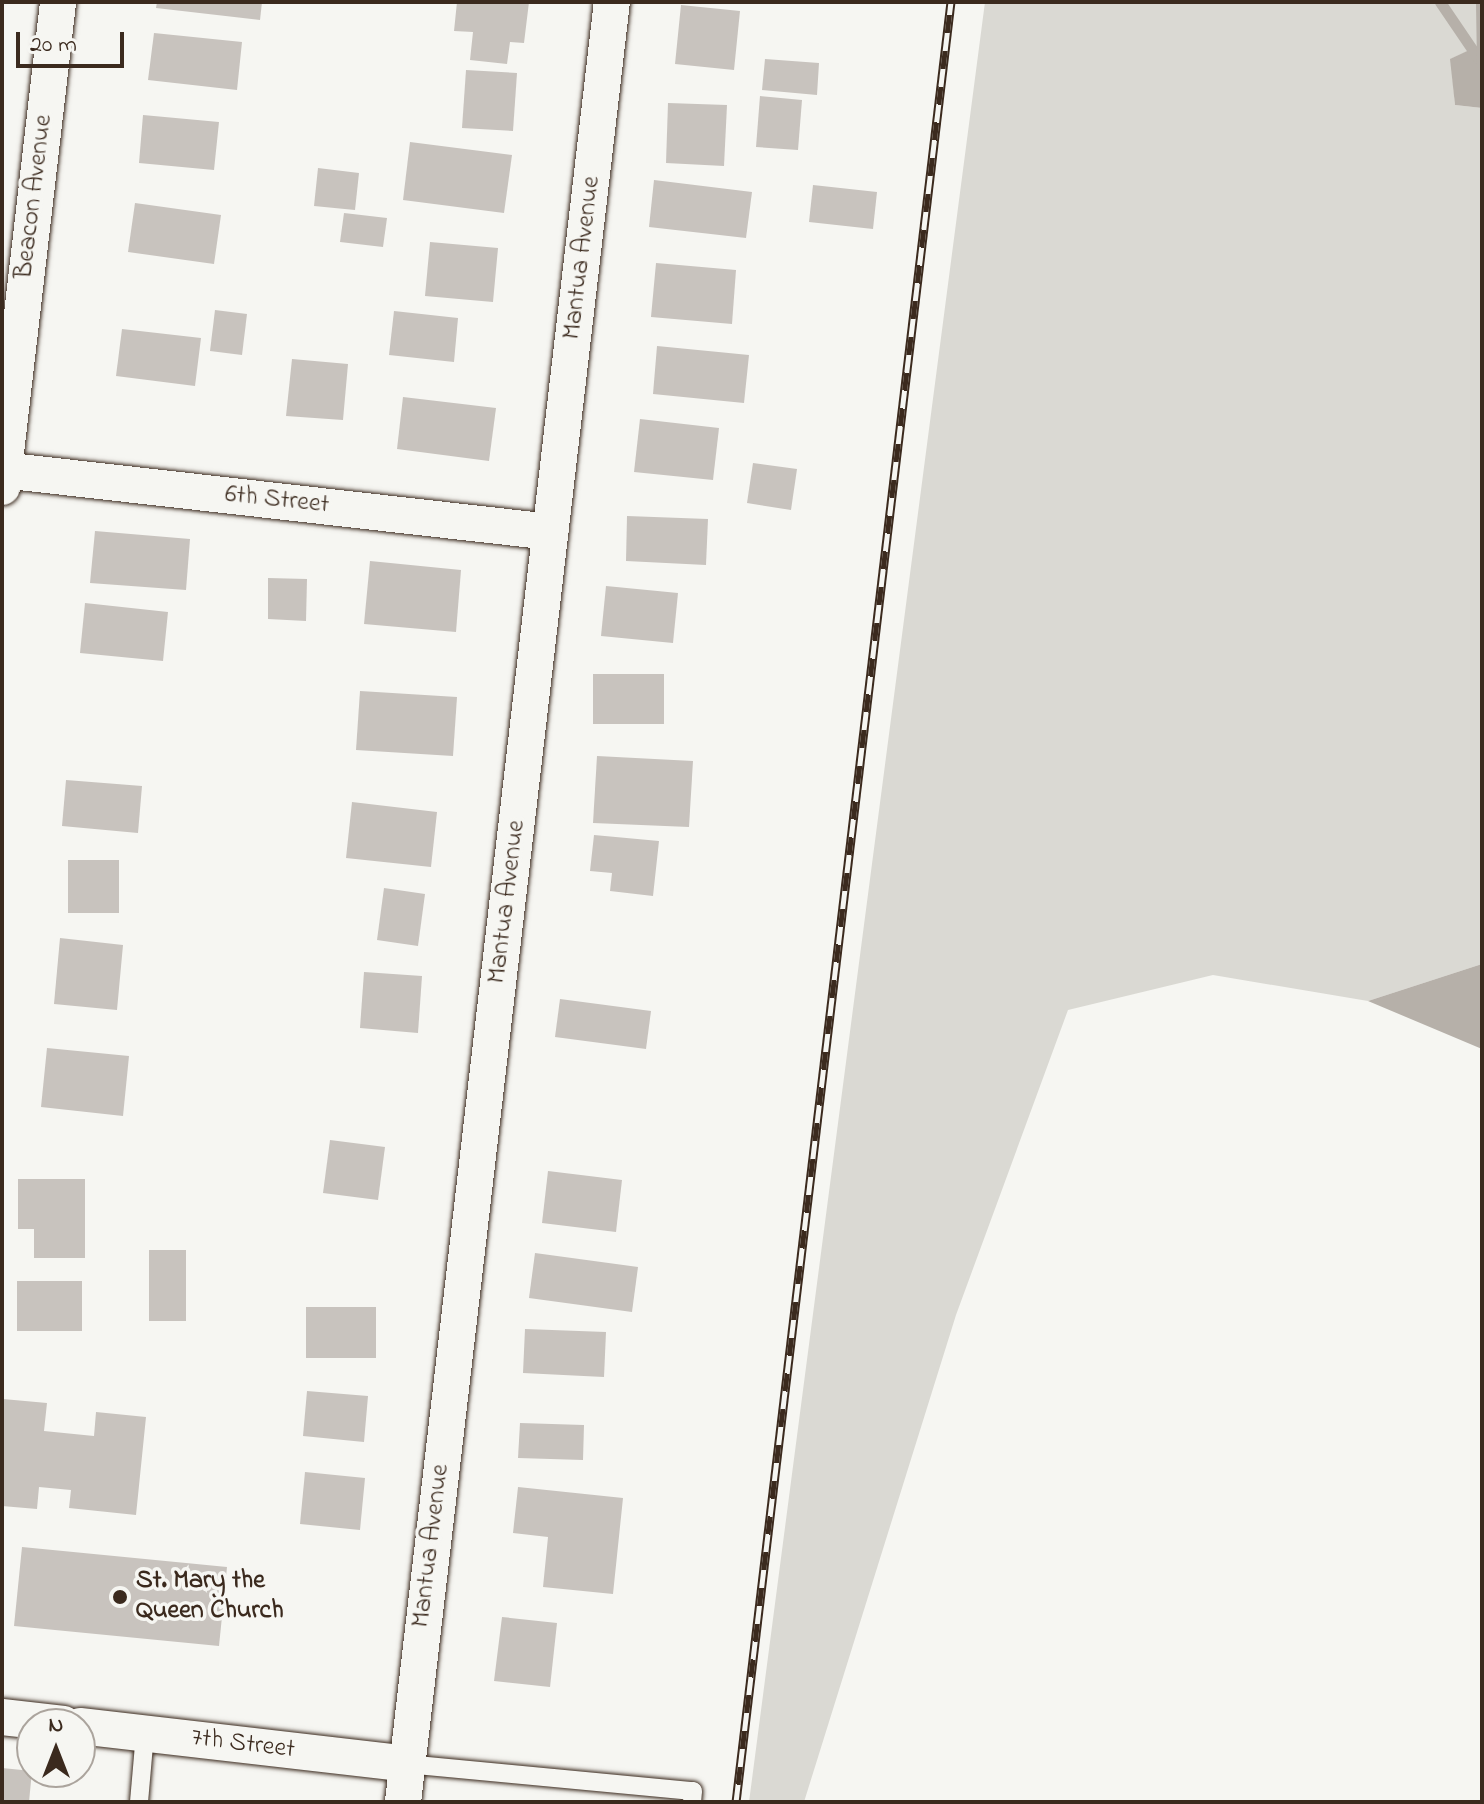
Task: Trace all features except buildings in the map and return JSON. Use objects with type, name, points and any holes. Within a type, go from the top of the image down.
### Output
[{"type":"street","name":"Beacon Avenue","points":[[3,476],[58,2]]},
{"type":"street","name":"Mantua Avenue","points":[[403,1802],[612,2]]},
{"type":"street","name":"6th Street","points":[[3,476],[551,532]]},
{"type":"street","name":"7th Street","points":[[96,1728],[406,1764]]},
{"type":"lane","points":[[139,1802],[145,1733]]},
{"type":"lane","points":[[406,1764],[693,1791],[692,1802]]},
{"type":"shaded area","points":[[985,2],[1482,2],[1482,44],[1451,59],[1455,105],[1482,108],[1482,964],[1368,1001],[1213,975],[1068,1010],[956,1315],[804,1802],[749,1802]]},
{"type":"shaded area","points":[[1482,44],[1482,108],[1455,105],[1450,59]]},
{"type":"shaded area","points":[[1482,964],[1482,1049],[1368,1001]]},
{"type":"waterway","points":[[1440,2],[1478,58]]},
{"type":"waterway","points":[[1481,2],[1482,66]]},
{"type":"railway","points":[[736,1802],[951,2]]},
{"type":"place","name":"St. Mary the Queen Church","points":[[120,1597]]}]
